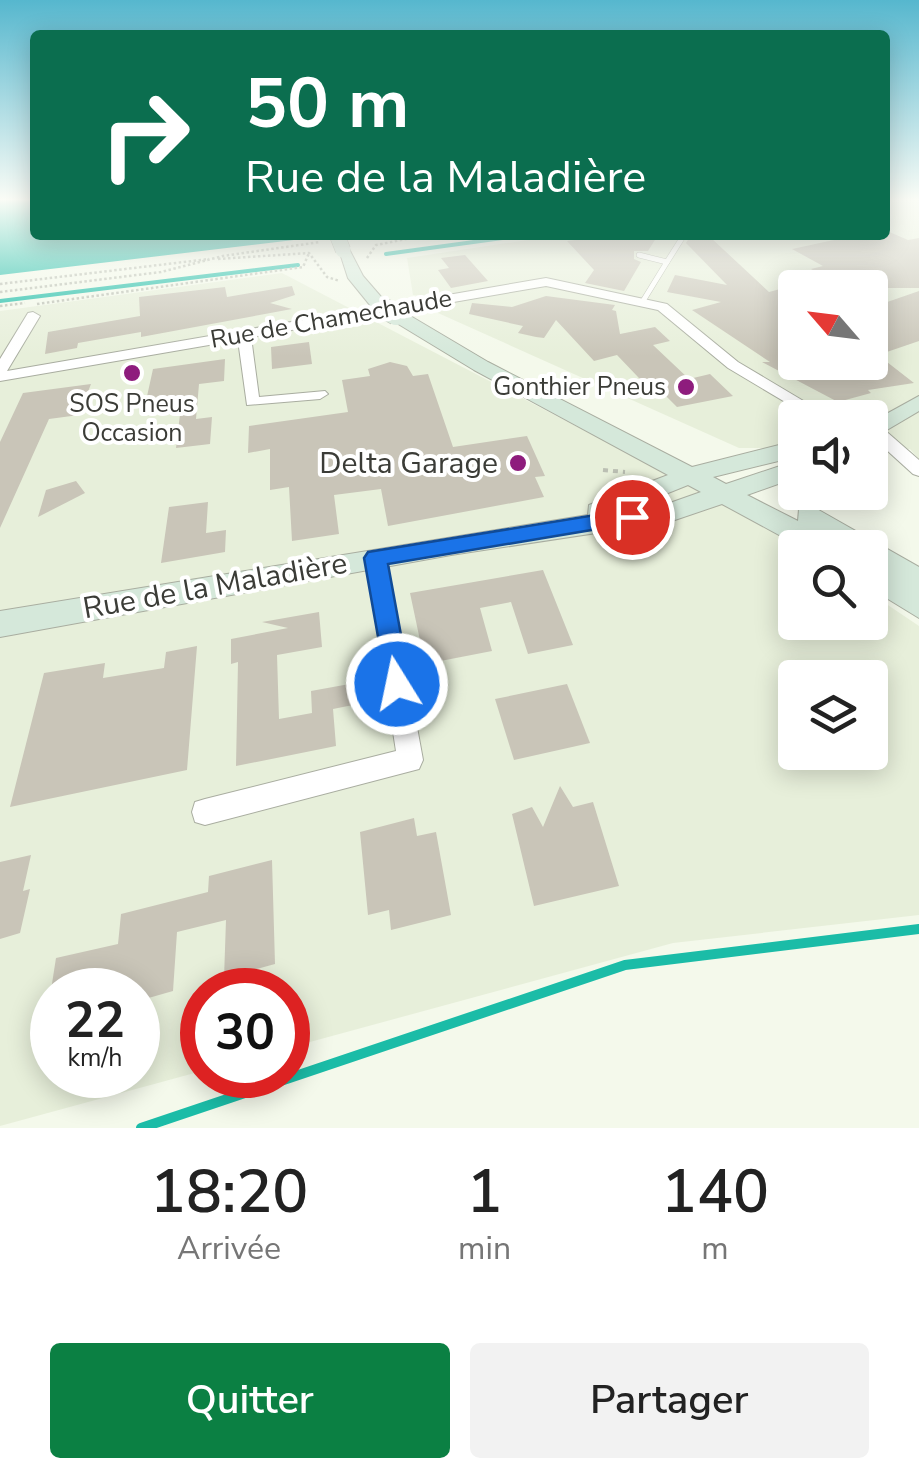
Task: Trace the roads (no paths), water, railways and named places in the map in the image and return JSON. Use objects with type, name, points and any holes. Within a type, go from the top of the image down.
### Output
[{"type":"main road","points":[[347,252],[382,306],[546,400],[794,530]]},
{"type":"main road","points":[[428,333],[717,467],[832,530]]},
{"type":"main road","points":[[546,400],[627,459],[632,472],[629,496]]},
{"type":"main road","points":[[888,422],[919,402]]},
{"type":"main road","name":"Rue de la Maladière","points":[[0,624],[550,528],[691,475],[778,454]]},
{"type":"main road","name":"Rue de la Maladière","points":[[629,496],[669,513],[778,476]]},
{"type":"main road","points":[[824,510],[842,530]]},
{"type":"main road","points":[[888,562],[919,580]]},
{"type":"main road","points":[[888,586],[919,606]]},
{"type":"street","name":"Rue de Chamechaude","points":[[0,374],[546,282],[662,307],[733,365],[791,400]]},
{"type":"street","points":[[0,374],[36,308]]},
{"type":"street","points":[[244,334],[252,402],[320,394]]},
{"type":"street","points":[[888,445],[919,470]]},
{"type":"street","points":[[205,812],[410,760],[376,558]]},
{"type":"lane","points":[[643,302],[673,252]]},
{"type":"lane","points":[[639,254],[666,262]]},
{"type":"water","points":[[0,252],[196,252],[0,275]]},
{"type":"waterway","points":[[386,254],[403,252]]},
{"type":"waterway","points":[[0,301],[298,265]]},
{"type":"waterway","points":[[141,1128],[625,965],[919,929]]},
{"type":"place","name":"SOS Pneus Occasion","points":[[132,373]]},
{"type":"place","name":"Gonthier Pneus","points":[[686,387]]},
{"type":"place","name":"Delta Garage","points":[[518,463]]}]
